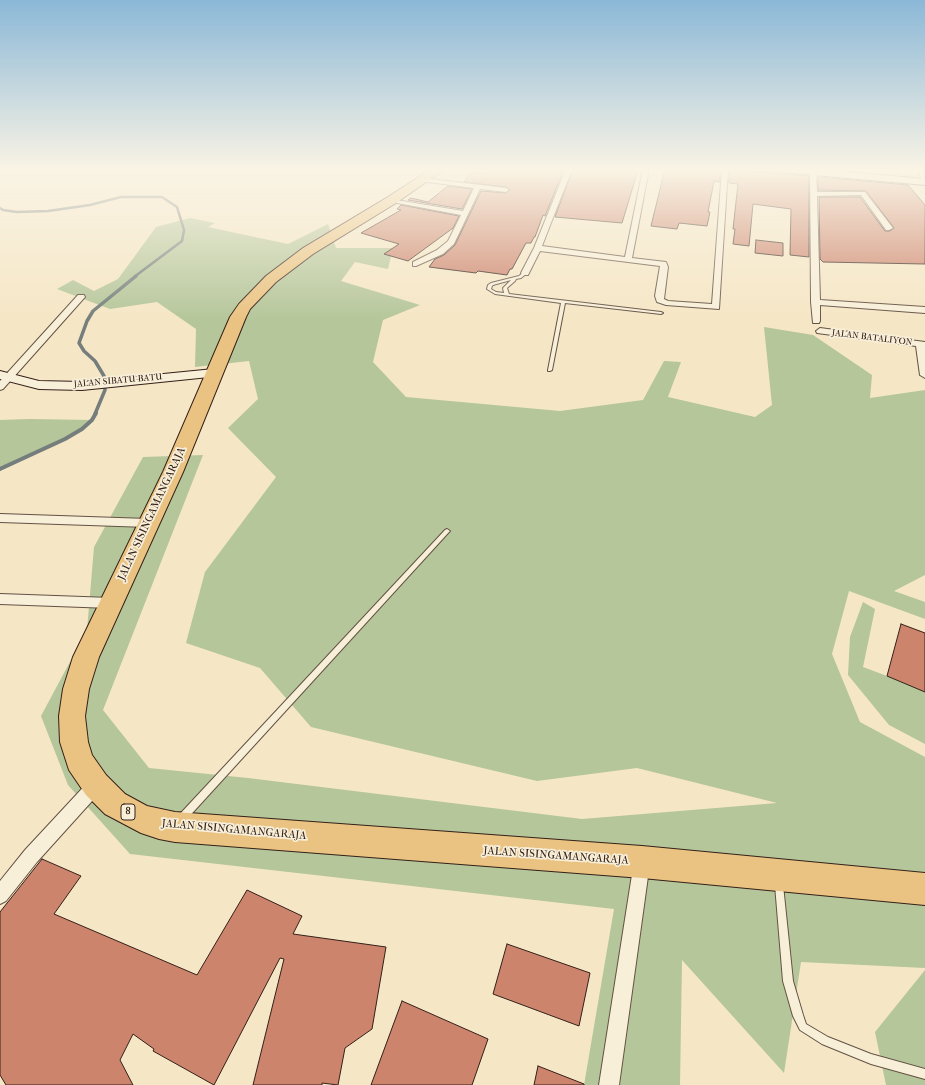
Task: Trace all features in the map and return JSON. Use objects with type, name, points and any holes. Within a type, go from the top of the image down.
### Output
[{"type":"highway","name":"JALAN SISINGAMANGARAJA","points":[[360,220],[308,251],[271,279],[244,306],[238,317],[173,472],[86,657],[76,689],[72,716],[74,742],[79,761],[96,784],[115,804],[128,812],[159,824],[642,862],[925,889]]},
{"type":"street","points":[[416,264],[447,247],[462,220]]},
{"type":"street","points":[[525,272],[538,248],[549,220]]},
{"type":"street","points":[[628,259],[636,220]]},
{"type":"street","points":[[538,248],[663,264],[664,267],[659,296],[660,300],[666,303],[716,307],[722,220]]},
{"type":"street","points":[[815,220],[816,320]]},
{"type":"street","points":[[883,220],[889,228]]},
{"type":"street","points":[[3,380],[81,297]]},
{"type":"street","points":[[815,302],[925,310]]},
{"type":"street","name":"JALAN BATALIYON","points":[[820,331],[923,345]]},
{"type":"street","points":[[923,345],[925,375]]},
{"type":"street","name":"JALAN SIBATU-BATU","points":[[3,380],[43,386],[82,386],[214,373]]},
{"type":"street","points":[[0,518],[148,523]]},
{"type":"street","points":[[0,599],[111,603]]},
{"type":"street","points":[[0,895],[31,856],[96,784]]},
{"type":"street","points":[[609,1085],[642,862]]},
{"type":"lane","points":[[507,295],[505,288],[525,272]]},
{"type":"lane","points":[[517,278],[496,282],[489,288],[491,292],[507,295],[563,303],[661,313]]},
{"type":"lane","points":[[550,370],[563,303]]},
{"type":"lane","points":[[175,826],[447,531]]},
{"type":"lane","points":[[778,875],[788,981],[798,1016],[803,1027],[825,1042],[871,1059],[925,1074]]},
{"type":"green space","points":[[184,220],[198,220],[215,223],[208,227],[288,244],[328,224],[336,248],[393,248],[388,269],[355,262],[341,281],[420,305],[383,320],[373,362],[406,397],[560,411],[643,400],[664,361],[681,362],[668,397],[755,417],[772,405],[764,327],[813,335],[872,375],[870,398],[925,390],[925,575],[894,591],[925,602],[925,619],[849,591],[832,654],[860,722],[925,757],[925,968],[801,962],[784,1073],[682,960],[680,1085],[584,1085],[614,909],[130,854],[68,785],[41,716],[87,630],[94,547],[143,457],[203,455],[103,710],[149,768],[248,778],[582,819],[777,803],[637,768],[537,781],[311,727],[260,668],[186,643],[205,572],[276,477],[228,428],[258,399],[249,361],[195,367],[196,329],[157,302],[110,309],[57,289],[73,280],[94,291],[118,279],[156,227]]},
{"type":"green space","points":[[0,420],[92,420],[82,429],[65,439],[1,469],[0,472]]},
{"type":"green space","points":[[863,602],[875,609],[863,667],[925,692],[925,744],[889,725],[848,675],[850,637]]},
{"type":"green space","points":[[925,970],[925,1085],[886,1085],[875,1032]]},
{"type":"building","points":[[384,220],[457,220],[453,228],[408,261],[384,254],[399,244],[361,233]]},
{"type":"building","points":[[467,220],[541,220],[535,237],[531,243],[526,243],[512,269],[510,269],[507,275],[429,267],[435,259],[444,255],[455,245]]},
{"type":"building","points":[[584,220],[623,220],[622,223]]},
{"type":"building","points":[[653,220],[708,220],[707,226],[679,223],[677,229],[651,226]]},
{"type":"building","points":[[734,220],[752,220],[749,246],[733,244],[735,229],[733,229]]},
{"type":"building","points":[[791,220],[809,220],[809,257],[790,255]]},
{"type":"building","points":[[819,220],[877,220],[885,231],[890,231],[894,228],[888,220],[925,220],[925,264],[823,262],[820,259]]},
{"type":"building","points":[[756,240],[783,243],[783,256],[755,253]]},
{"type":"building","points":[[901,624],[925,633],[925,692],[887,676]]},
{"type":"building","points":[[42,859],[81,876],[54,914],[197,975],[247,890],[302,916],[293,934],[386,947],[372,1029],[345,1048],[338,1085],[322,1083],[322,1085],[253,1085],[284,959],[280,958],[214,1085],[153,1051],[154,1049],[133,1034],[120,1060],[133,1085],[6,1085],[0,1075],[0,912]]},
{"type":"building","points":[[507,944],[590,973],[579,1026],[493,994]]},
{"type":"building","points":[[402,1001],[488,1039],[472,1085],[371,1085]]},
{"type":"building","points":[[538,1066],[584,1084],[584,1085],[534,1085]]},
{"type":"waterway","points":[[134,277],[182,241],[184,230],[181,220]]},
{"type":"waterway","points":[[95,414],[105,390],[104,376],[95,361],[84,351],[79,343],[87,321],[93,311],[136,276]]},
{"type":"waterway","points":[[0,469],[65,439],[82,429],[92,420],[96,413]]}]
